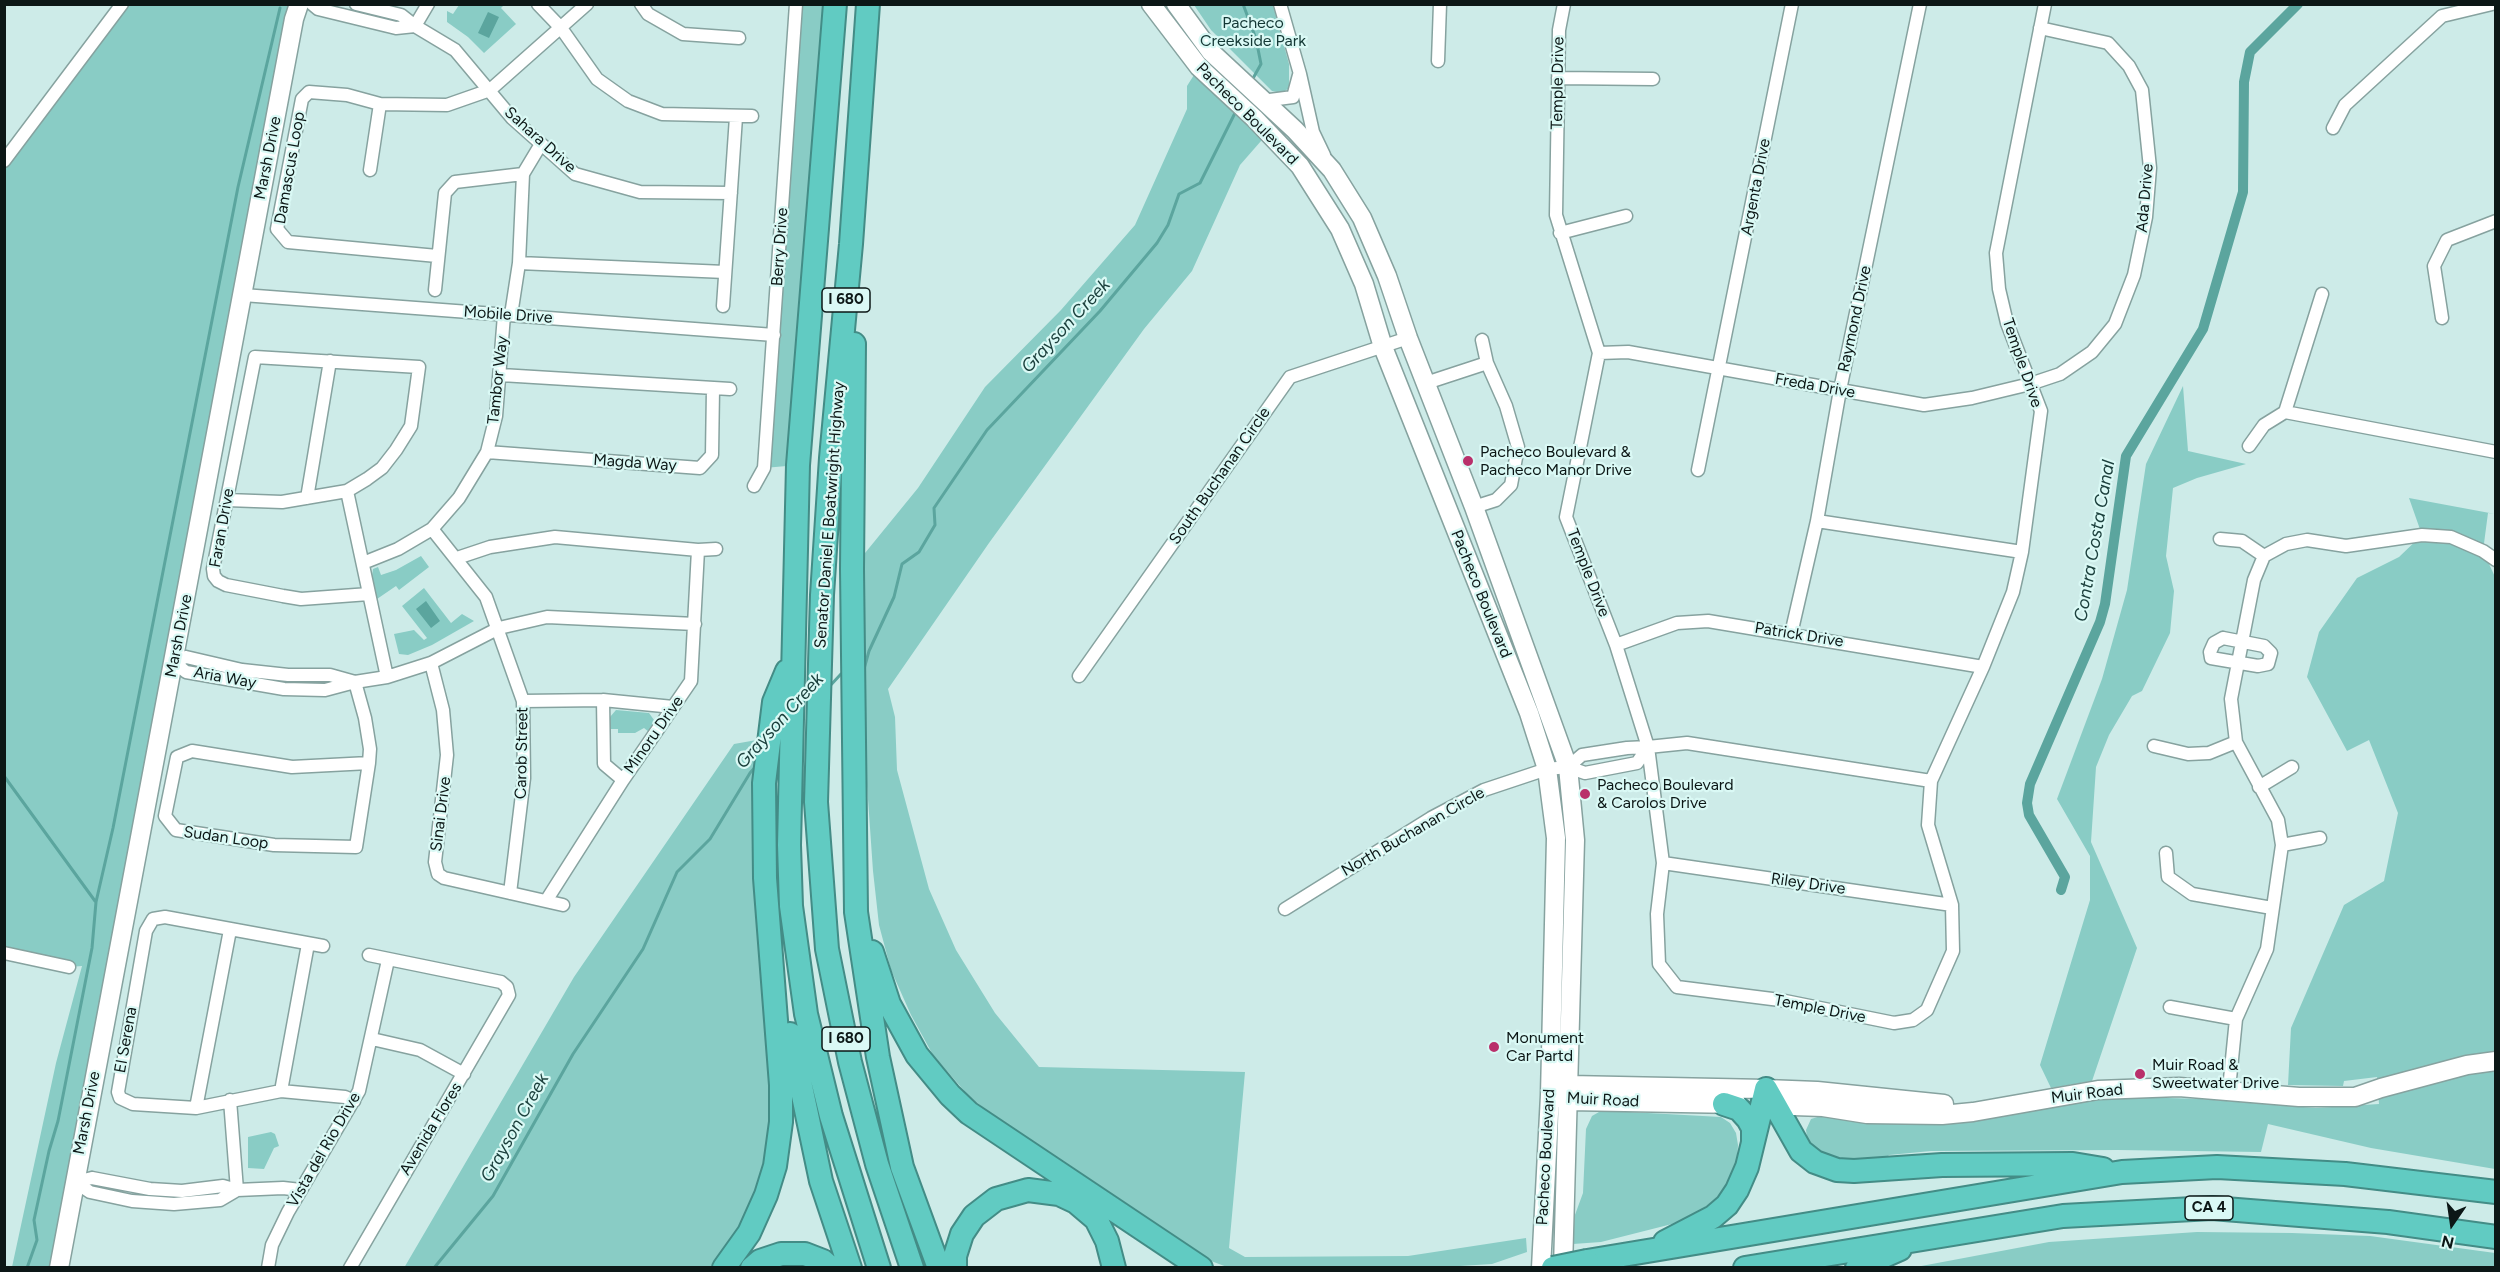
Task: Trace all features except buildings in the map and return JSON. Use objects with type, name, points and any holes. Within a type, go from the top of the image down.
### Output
[{"type":"highway","name":"Senator Daniel E Boatwright Highway","points":[[835,4],[798,465],[789,845],[791,906],[806,1014],[831,1116],[879,1268]]},
{"type":"highway","name":"Senator Daniel E Boatwright Highway","points":[[868,4],[822,595],[816,802],[827,949],[850,1062],[877,1164],[912,1268]]},
{"type":"highway","points":[[851,244],[855,376],[852,569],[855,912],[878,1057],[902,1167],[939,1268]]},
{"type":"highway","points":[[724,1268],[749,1233],[766,1195],[775,1166],[781,1122],[781,1085],[765,878],[764,783],[774,702],[792,659]]},
{"type":"highway","points":[[855,849],[867,929],[876,969],[889,1004],[903,1031],[933,1076],[969,1113],[990,1129],[1201,1268]]},
{"type":"highway","points":[[765,878],[792,1050],[821,1181],[850,1268]]},
{"type":"highway","points":[[1651,1251],[1713,1217],[1727,1204],[1742,1182],[1768,1100]]},
{"type":"highway","points":[[1768,1100],[1801,1151],[1815,1162],[1837,1170],[2073,1164],[2122,1172]]},
{"type":"highway","points":[[1724,1104],[1739,1109],[1748,1119],[1753,1128],[1753,1143]]},
{"type":"highway","points":[[1553,1268],[2122,1172],[2217,1167],[2379,1177],[2496,1192]]},
{"type":"highway","points":[[955,1268],[955,1256],[962,1234],[974,1216],[996,1199],[1028,1190],[1059,1194],[1076,1202],[1096,1219],[1107,1241],[1114,1268]]},
{"type":"highway","name":"CA 4","points":[[1745,1268],[1923,1237],[2063,1216],[2212,1208],[2388,1222],[2496,1237]]},
{"type":"highway","points":[[1857,1268],[1923,1237]]},
{"type":"highway","points":[[752,1268],[760,1261],[781,1254],[805,1254],[823,1261],[831,1268]]},
{"type":"main road","name":"Marsh Drive","points":[[59,1268],[294,19],[299,4]]},
{"type":"main road","name":"Pacheco Boulevard","points":[[1151,4],[1199,67],[1254,118],[1300,166],[1340,229],[1364,284],[1383,347],[1529,713],[1546,769],[1556,838],[1550,1095],[1541,1268]]},
{"type":"main road","name":"Pacheco Boulevard","points":[[1176,4],[1211,52],[1295,130],[1332,170],[1362,218],[1387,276],[1408,338],[1474,507],[1568,766],[1575,840],[1563,1268]]},
{"type":"main road","name":"Muir Road","points":[[1550,1095],[1569,1093],[1768,1100],[1867,1114],[1942,1115],[1973,1112],[2098,1090],[2179,1087],[2299,1096],[2355,1097],[2467,1065],[2496,1061]]},
{"type":"main road","name":"Muir Road","points":[[1569,1093],[1724,1104],[1768,1100],[1817,1091],[1943,1105],[2123,1077],[2192,1077],[2310,1086],[2381,1088]]},
{"type":"street","name":"Sahara Drive","points":[[312,4],[318,9],[396,28],[415,26]]},
{"type":"street","name":"Sahara Drive","points":[[356,4],[401,15],[455,50],[512,117],[575,174],[640,192],[730,193]]},
{"type":"street","points":[[415,26],[428,4]]},
{"type":"street","points":[[538,4],[561,28],[597,79],[628,101],[662,114],[752,116]]},
{"type":"street","points":[[490,90],[587,4]]},
{"type":"street","points":[[641,4],[648,14],[683,34],[739,38]]},
{"type":"street","name":"Berry Drive","points":[[754,486],[764,468],[796,4]]},
{"type":"street","points":[[1280,4],[1300,74],[1313,132],[1332,170]]},
{"type":"street","points":[[1438,61],[1440,4]]},
{"type":"street","name":"Temple Drive","points":[[1564,4],[1559,30],[1556,215],[1599,352],[1566,517],[1616,645],[1648,747],[1664,863],[1657,914],[1659,963],[1677,987],[1780,1000],[1894,1023],[1913,1020],[1927,1010],[1953,951],[1952,904],[1928,825],[1930,781],[1983,667],[2013,592],[2022,552],[2041,411],[2007,322],[1999,289],[1996,253],[2045,4]]},
{"type":"street","name":"Argenta Drive","points":[[1698,470],[1792,4]]},
{"type":"street","name":"Raymond Drive","points":[[1791,634],[1817,521],[1840,390],[1920,4]]},
{"type":"street","points":[[2333,128],[2345,105],[2442,16],[2492,4]]},
{"type":"street","points":[[4,161],[117,6]]},
{"type":"street","name":"Ada Drive","points":[[2030,384],[2060,374],[2092,352],[2115,324],[2134,275],[2146,217],[2150,168],[2142,90],[2129,66],[2108,43],[2040,28]]},
{"type":"street","points":[[1262,101],[1293,97],[1300,74]]},
{"type":"street","points":[[1558,78],[1653,79]]},
{"type":"street","name":"Damascus Loop","points":[[437,256],[288,242],[277,229],[302,99],[309,92],[347,95],[380,104],[447,105],[490,90]]},
{"type":"street","points":[[370,170],[380,104]]},
{"type":"street","points":[[723,306],[735,117]]},
{"type":"street","points":[[435,290],[445,193],[455,182],[523,174],[541,144]]},
{"type":"street","name":"Tambor Way","points":[[363,562],[399,549],[432,529],[459,498],[487,452],[496,416],[508,315],[519,262],[523,174]]},
{"type":"street","points":[[1560,233],[1626,216]]},
{"type":"street","points":[[2442,318],[2434,266],[2447,240],[2496,221]]},
{"type":"street","points":[[519,262],[725,272]]},
{"type":"street","points":[[2249,446],[2264,425],[2285,412],[2322,294]]},
{"type":"street","name":"Mobile Drive","points":[[243,295],[774,335]]},
{"type":"street","name":"South Buchanan Circle","points":[[1079,676],[1290,377],[1408,338]]},
{"type":"street","points":[[1474,507],[1496,500],[1511,485],[1518,447],[1506,406],[1487,363],[1482,340]]},
{"type":"street","name":"Freda Drive","points":[[1599,352],[1628,352],[1924,405],[1971,398],[2030,384]]},
{"type":"street","name":"Faran Drive","points":[[330,361],[255,357],[213,569],[218,581],[226,585],[301,598],[369,594]]},
{"type":"street","points":[[227,500],[273,502],[307,498],[347,491],[382,468],[411,426],[420,367],[330,361],[307,498]]},
{"type":"street","points":[[1426,382],[1487,363]]},
{"type":"street","points":[[501,375],[730,389]]},
{"type":"street","name":"Magda Way","points":[[487,452],[700,468],[712,455],[713,389]]},
{"type":"street","points":[[2285,412],[2496,452]]},
{"type":"street","points":[[347,491],[387,676]]},
{"type":"street","points":[[1817,521],[2022,552]]},
{"type":"street","name":"Carob Street","points":[[432,529],[486,597],[524,701],[524,778],[510,893]]},
{"type":"street","points":[[2230,1079],[2236,1019],[2267,949],[2282,845],[2278,820],[2236,742],[2231,699],[2253,579],[2264,556],[2286,544],[2307,540],[2346,546],[2422,535],[2451,537],[2483,551],[2496,560]]},
{"type":"street","points":[[456,558],[490,547],[555,537],[698,550],[716,549]]},
{"type":"street","points":[[2220,539],[2242,541],[2264,556]]},
{"type":"street","name":"Minoru Drive","points":[[546,901],[623,780],[691,681],[698,550]]},
{"type":"street","name":"Aria Way","points":[[174,662],[186,672],[284,689],[325,690],[431,663],[499,628],[547,617],[695,624]]},
{"type":"street","name":"Patrick Drive","points":[[1616,645],[1677,623],[1708,621],[1983,667]]},
{"type":"street","points":[[2223,638],[2242,642],[2264,646],[2271,654],[2268,664],[2258,666],[2211,658],[2210,652],[2214,643],[2223,638]]},
{"type":"street","name":"Sinai Drive","points":[[431,663],[443,710],[447,755],[436,868],[444,878],[563,905]]},
{"type":"street","name":"Sudan Loop","points":[[355,682],[365,718],[370,749],[369,763],[356,847],[274,845],[176,830],[165,816],[177,757],[192,751],[292,767],[369,763]]},
{"type":"street","points":[[603,700],[604,765],[623,780]]},
{"type":"street","points":[[524,701],[603,700],[673,707]]},
{"type":"street","points":[[2154,746],[2188,754],[2209,753],[2236,742]]},
{"type":"street","points":[[1648,747],[1637,763],[1585,773],[1568,766],[1582,755],[1627,748],[1687,743],[1930,781]]},
{"type":"street","name":"North Buchanan Circle","points":[[1284,909],[1484,790],[1546,769],[1568,766]]},
{"type":"street","points":[[2259,787],[2292,768]]},
{"type":"street","points":[[2282,845],[2320,838]]},
{"type":"street","points":[[2166,853],[2168,877],[2192,894],[2272,908]]},
{"type":"street","name":"Riley Drive","points":[[1664,863],[1952,904]]},
{"type":"street","name":"El Serena","points":[[323,946],[158,917],[153,919],[146,931],[118,1092],[120,1098],[133,1104],[196,1108],[281,1091],[345,1097],[354,1101]]},
{"type":"street","points":[[196,1108],[230,930]]},
{"type":"street","points":[[281,1091],[308,944]]},
{"type":"street","points":[[4,953],[69,967]]},
{"type":"street","points":[[369,955],[388,960]]},
{"type":"street","name":"Avenida Flores","points":[[350,1268],[508,1000],[508,990],[501,982],[388,960]]},
{"type":"street","name":"Vista del Rio Drive","points":[[268,1268],[272,1245],[301,1190],[354,1101],[363,1079],[388,960]]},
{"type":"street","points":[[2170,1007],[2236,1019]]},
{"type":"street","points":[[372,1039],[420,1050],[464,1074]]},
{"type":"street","points":[[2179,1087],[2219,1086],[2230,1079]]},
{"type":"street","points":[[2230,1079],[2244,1086],[2277,1089],[2299,1096]]},
{"type":"street","points":[[230,1100],[237,1190]]},
{"type":"street","points":[[75,1182],[90,1192],[132,1201],[174,1204],[220,1200],[237,1190],[283,1188],[301,1190]]},
{"type":"green space","points":[[505,4],[501,8],[516,24],[484,53],[468,37],[447,22],[447,11],[453,14],[459,5]]},
{"type":"green space","points":[[112,5],[299,5],[59,1267],[12,1267],[56,1063],[82,966],[69,967],[5,953],[5,161],[117,10]]},
{"type":"green space","points":[[796,5],[835,5],[798,465],[764,468]]},
{"type":"green space","name":"Pacheco Creekside Park","points":[[1194,5],[1273,5],[1289,64],[1289,88],[1282,93],[1272,91],[1211,30]]},
{"type":"green space","points":[[1199,67],[1268,133],[1240,165],[1192,271],[1144,329],[989,543],[888,689],[895,717],[897,770],[929,889],[956,950],[995,1013],[1039,1067],[1245,1072],[1229,1248],[1245,1257],[1408,1256],[1526,1238],[1527,1252],[1492,1264],[1444,1267],[1227,1267],[1211,1261],[993,1116],[967,1094],[933,1055],[911,1015],[891,970],[879,925],[873,871],[852,569],[918,488],[985,387],[1061,310],[1135,225],[1187,109],[1187,86]]},
{"type":"green space","points":[[2183,386],[2188,451],[2246,464],[2197,478],[2173,488],[2166,556],[2174,591],[2170,633],[2142,691],[2132,696],[2109,735],[2096,767],[2091,842],[2137,948],[2092,1081],[2051,1088],[2040,1065],[2090,900],[2090,856],[2057,799],[2102,679],[2127,590],[2146,464]]},
{"type":"green space","points":[[2409,498],[2495,514],[2488,513],[2483,551],[2496,579],[2495,1169],[2371,1148],[2268,1124],[2261,1152],[1931,1151],[1889,1155],[1884,1161],[1854,1163],[1822,1154],[1808,1144],[1806,1130],[1811,1119],[1824,1115],[2102,1096],[2201,1099],[2316,1108],[2379,1104],[2377,1077],[2344,1081],[2343,1086],[2288,1085],[2291,1028],[2344,905],[2384,881],[2398,813],[2369,740],[2347,751],[2307,677],[2319,632],[2357,578],[2399,557],[2422,535]]},
{"type":"green space","points":[[421,556],[429,567],[399,590],[396,586],[377,599],[372,576],[373,569],[378,567],[381,575],[396,570]]},
{"type":"green space","points":[[424,588],[451,623],[462,614],[474,621],[432,645],[408,655],[399,654],[394,634],[414,630],[424,640],[427,638],[402,606]]},
{"type":"green space","points":[[616,710],[649,713],[654,720],[649,732],[644,728],[635,733],[618,733],[618,729],[609,729],[610,717]]},
{"type":"green space","points":[[768,738],[775,1166],[724,1267],[404,1268],[574,977],[734,744]]},
{"type":"green space","points":[[1599,1112],[1721,1117],[1730,1123],[1736,1133],[1737,1161],[1722,1193],[1698,1213],[1672,1224],[1601,1242],[1573,1244],[1572,1223],[1583,1193],[1586,1129],[1592,1116]]},
{"type":"green space","points":[[271,1132],[275,1134],[279,1146],[274,1148],[264,1169],[248,1168],[248,1137]]},
{"type":"green space","points":[[2197,1232],[2370,1236],[2495,1253],[2495,1267],[1916,1267],[2049,1242]]},
{"type":"shaded area","points":[[488,12],[499,17],[489,38],[478,33]]},
{"type":"shaded area","points":[[426,601],[440,621],[431,628],[416,609]]},
{"type":"waterway","name":"Grayson Creek","points":[[1243,4],[1256,39],[1261,64],[1251,82]]},
{"type":"waterway","name":"Contra Costa Canal","points":[[2061,890],[2065,877],[2029,815],[2027,803],[2030,784],[2100,622],[2105,604],[2126,456],[2203,329],[2243,192],[2244,82],[2250,52],[2298,4]]},
{"type":"waterway","points":[[27,1268],[37,1240],[34,1220],[58,1121],[92,948],[96,902],[113,828],[238,187],[280,8]]},
{"type":"waterway","name":"Grayson Creek","points":[[864,669],[869,651],[894,597],[902,564],[919,552],[935,525],[934,508],[987,430],[1100,311],[1157,243],[1168,225],[1179,194],[1200,183],[1236,111]]},
{"type":"waterway","name":"Grayson Creek","points":[[828,688],[841,674],[846,673]]},
{"type":"waterway","name":"Grayson Creek","points":[[434,1268],[493,1196],[573,1054],[643,949],[677,872],[710,839],[757,765]]},
{"type":"waterway","points":[[4,776],[95,901]]},
{"type":"place","name":"Pacheco Boulevard & Pacheco Manor Drive","points":[[1468,461]]},
{"type":"place","name":"Pacheco Boulevard & Carolos Drive","points":[[1585,794]]},
{"type":"place","name":"Monument Car Partd","points":[[1494,1047]]},
{"type":"place","name":"Muir Road & Sweetwater Drive","points":[[2140,1074]]}]
